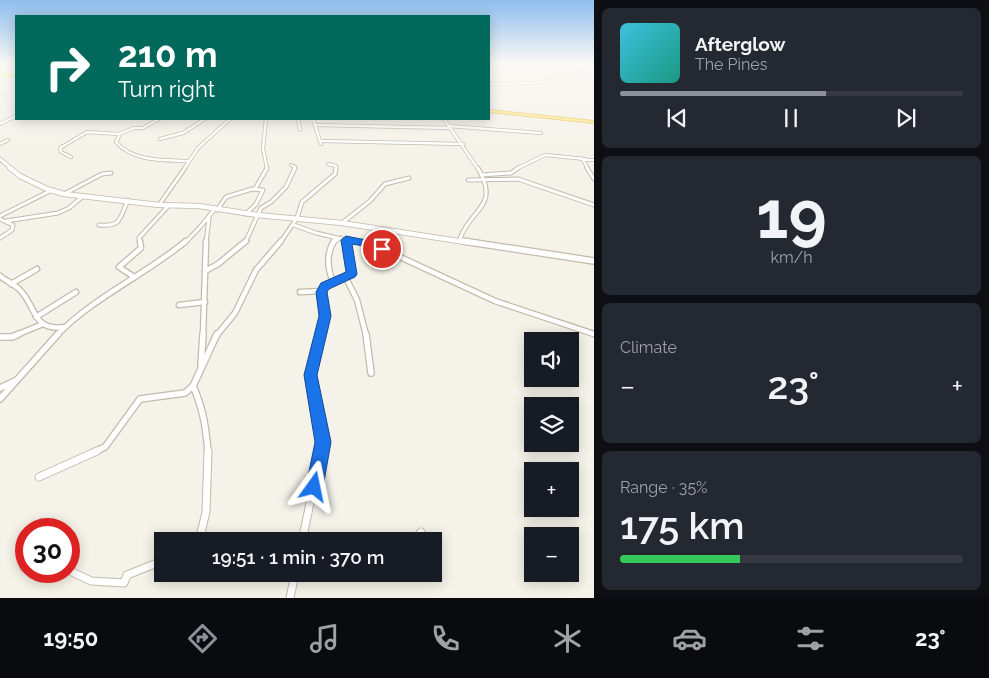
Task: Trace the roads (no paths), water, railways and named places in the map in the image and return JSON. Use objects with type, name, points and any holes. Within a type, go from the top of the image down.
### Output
[{"type":"main road","points":[[490,111],[594,122]]},
{"type":"street","points":[[0,92],[5,96],[5,99]]},
{"type":"street","points":[[0,124],[15,116]]},
{"type":"street","points":[[71,157],[61,152],[60,148],[84,133],[90,131],[120,134],[134,128],[143,128],[157,120]]},
{"type":"street","points":[[160,139],[183,133],[202,120]]},
{"type":"street","points":[[159,205],[188,160],[207,139],[229,120]]},
{"type":"street","points":[[255,189],[268,169],[263,148],[266,120]]},
{"type":"street","points":[[298,120],[300,130]]},
{"type":"street","points":[[313,120],[321,142],[464,144]]},
{"type":"street","points":[[445,120],[464,144],[488,188],[485,202],[468,220],[462,230],[459,241]]},
{"type":"street","points":[[315,125],[450,127],[541,133]]},
{"type":"street","points":[[120,134],[116,142],[132,155],[170,160],[188,160]]},
{"type":"street","points":[[0,144],[8,140]]},
{"type":"street","points":[[468,180],[511,173],[520,166],[545,156],[594,160]]},
{"type":"street","points":[[0,159],[20,176],[64,194],[159,205],[199,206],[257,216],[297,218],[594,261]]},
{"type":"street","points":[[585,159],[583,162],[594,179]]},
{"type":"street","points":[[39,478],[105,447],[140,399],[185,393],[193,386],[218,332],[235,313],[256,270],[294,225],[302,202],[335,174],[336,166],[328,164]]},
{"type":"street","points":[[205,270],[218,264],[246,242],[261,208],[271,202],[290,183],[295,167],[291,165]]},
{"type":"street","points":[[64,194],[102,174],[111,174]]},
{"type":"street","points":[[482,177],[518,179],[594,205]]},
{"type":"street","points":[[342,224],[370,201],[385,184],[409,178]]},
{"type":"street","points":[[0,399],[66,326],[85,310],[170,255],[192,237],[226,197],[255,189],[263,190],[256,204],[246,214]]},
{"type":"street","points":[[0,218],[52,190]]},
{"type":"street","points":[[6,221],[58,213],[69,208],[83,196]]},
{"type":"street","points":[[99,225],[112,226],[117,223],[128,200]]},
{"type":"street","points":[[134,277],[119,267],[141,248],[139,238],[169,204]]},
{"type":"street","points":[[201,367],[205,302],[205,245],[209,217]]},
{"type":"street","points":[[0,218],[13,225],[12,230],[0,238]]},
{"type":"street","points":[[294,225],[316,233],[372,244],[495,301],[594,334]]},
{"type":"street","points":[[334,283],[328,272],[330,250],[333,242],[340,238]]},
{"type":"street","points":[[300,292],[322,290],[325,286],[346,278],[352,271],[346,240]]},
{"type":"street","points":[[11,284],[37,268]]},
{"type":"street","points":[[0,276],[20,290],[36,317],[43,324],[55,330],[66,326]]},
{"type":"street","points":[[346,278],[354,290],[361,311],[371,373]]},
{"type":"street","points":[[304,532],[323,442],[310,375],[325,316],[322,290]]},
{"type":"street","points":[[36,317],[76,292]]},
{"type":"street","points":[[179,305],[205,302]]},
{"type":"street","points":[[0,337],[12,337],[43,324]]},
{"type":"street","points":[[0,388],[19,379]]},
{"type":"street","points":[[193,386],[200,399],[204,419],[209,493],[201,532]]},
{"type":"street","points":[[80,576],[91,581],[124,584],[127,576],[154,564]]},
{"type":"street","points":[[290,598],[293,582]]}]
